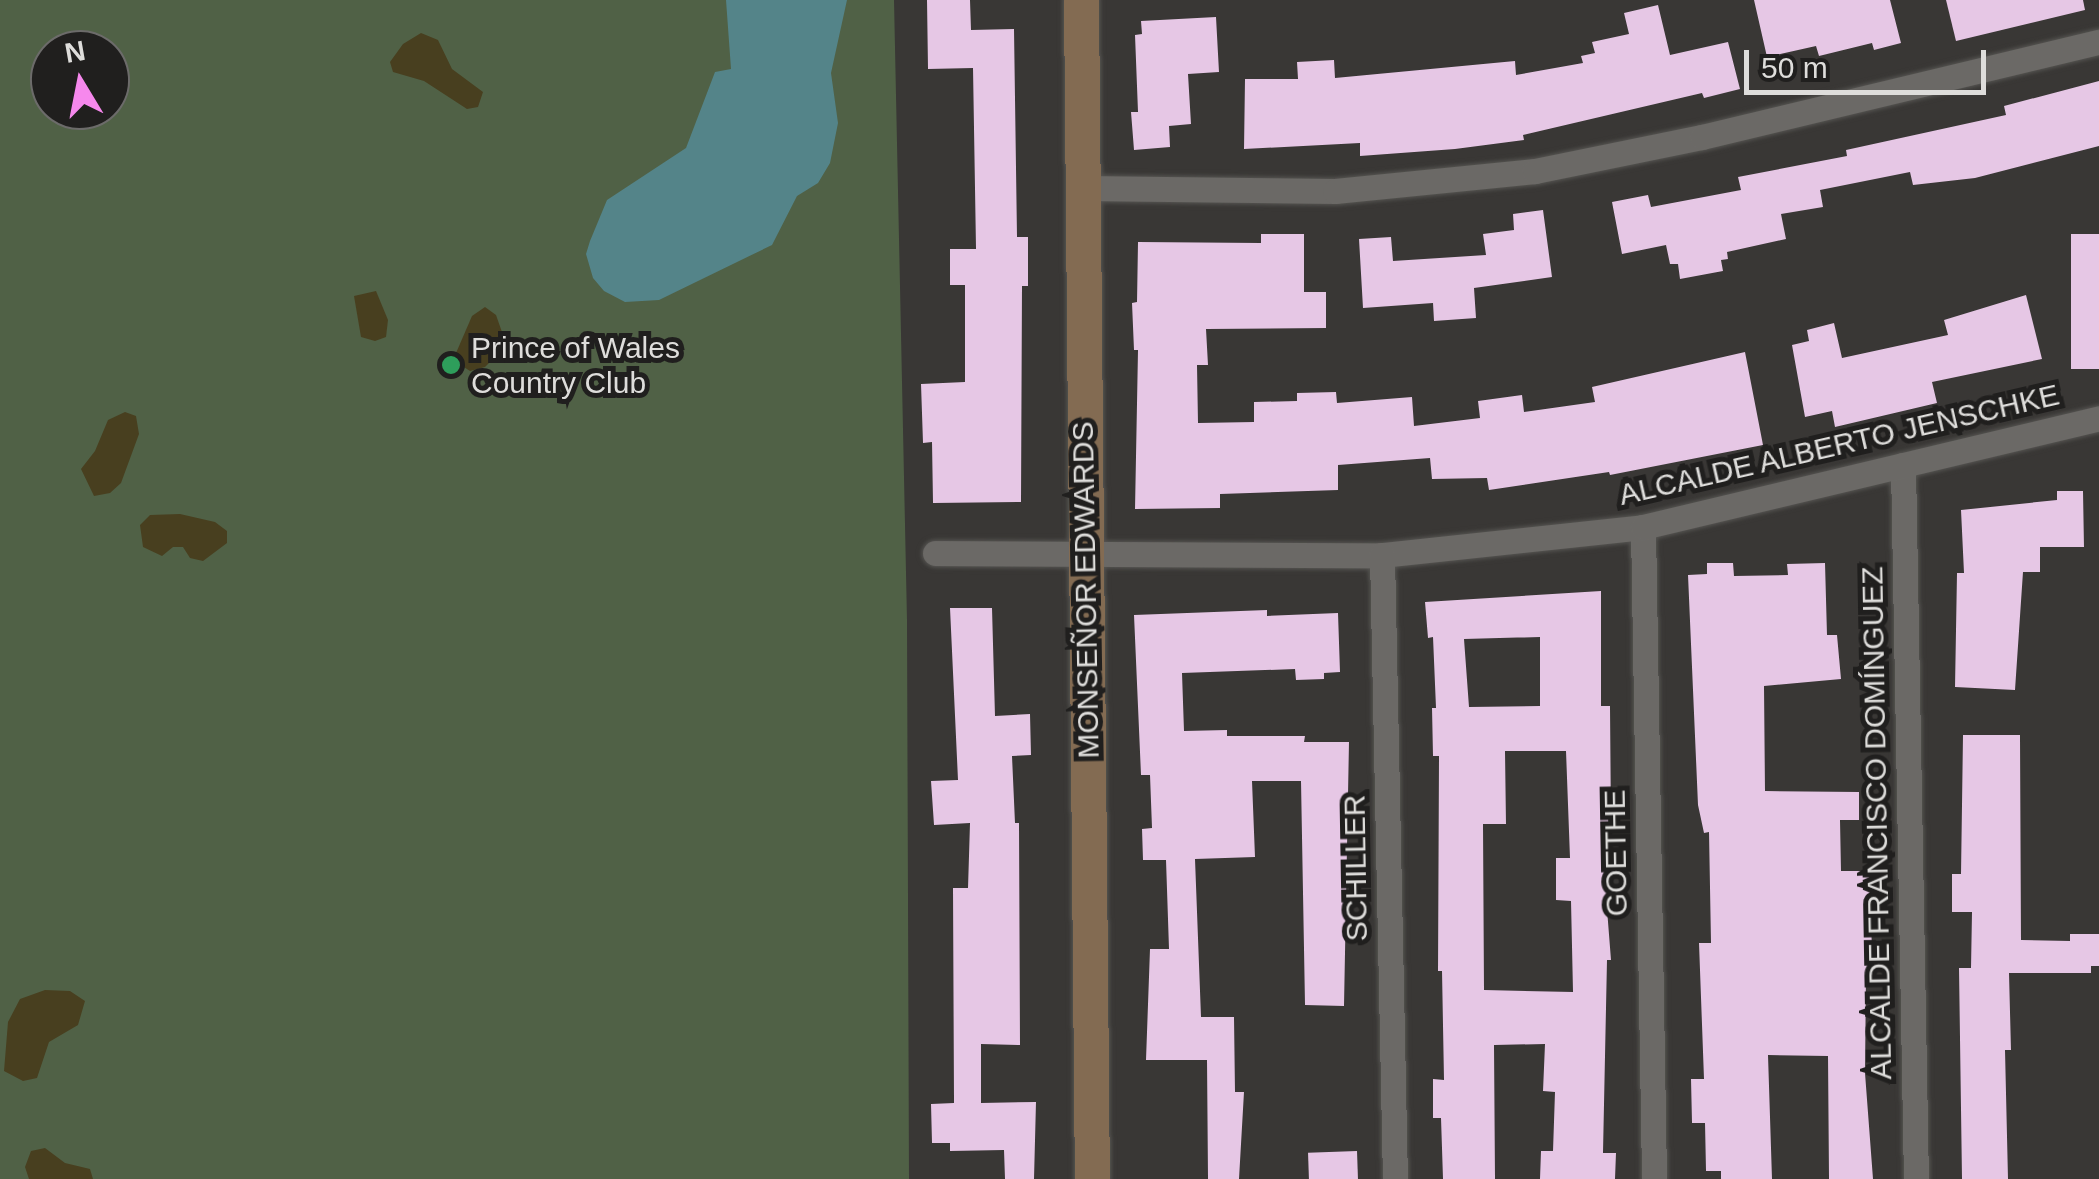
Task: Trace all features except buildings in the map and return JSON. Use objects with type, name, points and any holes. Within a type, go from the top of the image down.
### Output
[{"type":"street","name":"MONSEÑOR EDWARDS","points":[[1081,0],[1092,1179]]},
{"type":"street","points":[[1083,188],[1335,191],[1535,170],[1702,137],[2099,42]]},
{"type":"street","name":"ALCALDE ALBERTO JENSCHKE","points":[[934,554],[1382,555],[1644,526],[2099,418]]},
{"type":"street","name":"ALCALDE FRANCISCO DOMÍNGUEZ","points":[[1903,465],[1916,1179]]},
{"type":"street","name":"GOETHE","points":[[1644,526],[1654,1179]]},
{"type":"street","name":"SCHILLER","points":[[1382,555],[1395,1179]]},
{"type":"green space","name":"Prince of Wales Country Club","points":[[0,0],[894,0],[907,620],[909,1179],[0,1179]]},
{"type":"sand","points":[[421,33],[438,40],[452,69],[483,92],[478,107],[467,109],[424,81],[393,72],[390,62],[403,44]]},
{"type":"sand","points":[[376,291],[388,320],[386,337],[375,341],[361,337],[354,296]]},
{"type":"sand","points":[[485,307],[496,315],[503,335],[498,354],[485,367],[470,371],[453,360],[472,316]]},
{"type":"sand","points":[[125,412],[136,416],[139,434],[121,483],[110,493],[94,496],[81,469],[95,451],[108,420]]},
{"type":"sand","points":[[180,514],[215,522],[227,531],[227,543],[203,561],[190,558],[183,547],[173,547],[162,556],[143,547],[140,525],[150,515]]},
{"type":"sand","points":[[45,990],[70,991],[85,1001],[78,1025],[49,1042],[37,1078],[23,1081],[4,1071],[8,1022],[20,999]]},
{"type":"sand","points":[[45,1148],[65,1163],[90,1169],[93,1179],[29,1179],[25,1167],[31,1151]]},
{"type":"water","points":[[726,0],[847,0],[831,73],[838,123],[830,163],[818,183],[797,196],[772,245],[659,300],[625,302],[604,291],[593,278],[586,254],[590,241],[607,200],[686,148],[715,72],[731,69]]},
{"type":"place","name":"Prince of Wales Country Club","points":[[451,365]]}]
